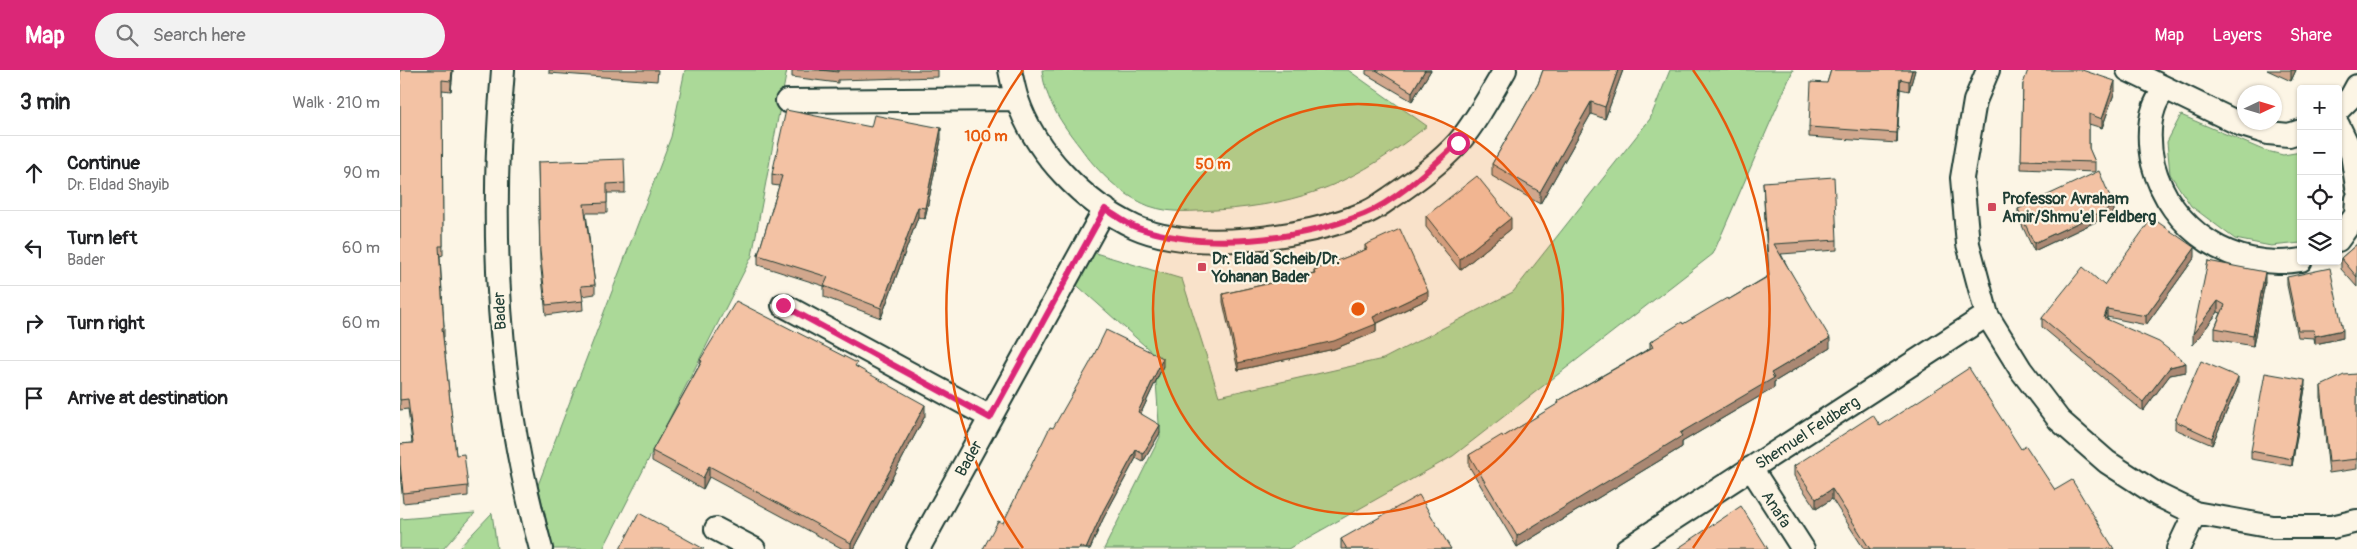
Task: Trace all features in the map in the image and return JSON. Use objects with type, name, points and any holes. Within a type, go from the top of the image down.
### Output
[{"type":"street","name":"Bader","points":[[503,70],[498,165],[497,263],[501,340],[518,456],[541,549]]},
{"type":"street","points":[[1010,70],[1017,99],[1031,130],[1051,159],[1076,185],[1105,209],[1136,227],[1180,238],[1229,240],[1278,237],[1365,213],[1413,183],[1458,143],[1490,97],[1505,70]]},
{"type":"street","points":[[1988,70],[1975,100],[1962,178],[1968,244],[1987,315],[2021,370],[2059,420],[2107,462],[2158,495],[2195,513],[2273,527],[2332,527],[2357,521]]},
{"type":"street","points":[[2128,70],[2242,125],[2268,133],[2289,135],[2297,132]]},
{"type":"street","points":[[2342,106],[2351,97],[2357,86]]},
{"type":"street","points":[[2165,88],[2154,108],[2150,128],[2150,151],[2157,179],[2168,203],[2188,226],[2213,245],[2237,256],[2267,262],[2297,260]]},
{"type":"street","points":[[786,101],[1017,99]]},
{"type":"street","points":[[2340,130],[2352,154],[2357,187]]},
{"type":"street","points":[[2342,234],[2356,215],[2357,199]]},
{"type":"street","name":"Bader","points":[[918,549],[1105,209]]},
{"type":"street","points":[[783,305],[990,418]]},
{"type":"street","name":"Shemuel Feldberg","points":[[1627,549],[1987,315]]},
{"type":"street","name":"Anafa","points":[[1751,468],[1802,549]]},
{"type":"street","points":[[2178,549],[2195,513]]},
{"type":"street","points":[[716,529],[754,549]]},
{"type":"green space","points":[[685,70],[787,70],[752,256],[603,549],[553,549],[538,485],[671,137]]},
{"type":"green space","points":[[1042,70],[1348,70],[1427,126],[1402,145],[1353,175],[1304,195],[1248,207],[1190,211],[1157,209],[1129,196],[1094,165],[1055,111],[1047,91]]},
{"type":"green space","points":[[1670,70],[1793,70],[1713,254],[1453,456],[1288,549],[1104,549],[1160,437],[1154,354],[1070,279],[1082,249],[1182,279],[1219,396],[1383,359],[1513,292],[1650,119]]},
{"type":"green space","points":[[2181,115],[2263,150],[2283,155],[2297,153],[2297,243],[2271,246],[2235,239],[2191,206],[2170,174],[2167,142]]},
{"type":"green space","points":[[475,513],[443,549],[400,549],[400,519]]},
{"type":"green space","points":[[492,513],[497,549],[458,549]]},
{"type":"building","points":[[400,70],[452,70],[451,81],[442,80],[443,246],[439,246],[444,327],[442,328],[456,455],[464,454],[468,486],[403,493],[400,444],[413,443],[408,399],[400,400]]},
{"type":"building","points":[[820,70],[838,70],[838,72]]},
{"type":"building","points":[[1376,70],[1425,70],[1412,92]]},
{"type":"building","points":[[1543,70],[1618,70],[1605,107],[1591,102],[1540,192],[1492,164],[1538,84]]},
{"type":"building","points":[[1831,70],[1912,70],[1909,81],[1900,79],[1897,133],[1809,127],[1811,82],[1827,83]]},
{"type":"building","points":[[2028,70],[2082,70],[2115,81],[2102,119],[2089,114],[2089,148],[2095,162],[2021,160],[2023,84]]},
{"type":"building","points":[[786,110],[871,127],[874,115],[941,128],[925,208],[918,207],[881,308],[824,286],[828,277],[758,255],[782,176],[772,174]]},
{"type":"building","points":[[624,159],[625,183],[607,184],[607,203],[584,204],[595,285],[581,286],[583,301],[546,305],[540,251],[538,162]]},
{"type":"building","points":[[2099,171],[2114,206],[2034,243],[2018,209]]},
{"type":"building","points":[[1477,176],[1511,218],[1460,259],[1426,216]]},
{"type":"building","points":[[1834,177],[1837,240],[1774,244],[1830,338],[1771,373],[1774,378],[1680,433],[1682,436],[1517,536],[1469,455],[1502,435],[1503,437],[1559,403],[1558,401],[1653,347],[1650,342],[1682,322],[1683,324],[1769,276],[1763,182]]},
{"type":"building","points":[[2152,218],[2195,248],[2146,316],[2107,309],[2104,318],[2159,342],[2186,363],[2170,367],[2143,402],[2042,318],[2083,267],[2104,285]]},
{"type":"building","points":[[1400,229],[1428,291],[1373,317],[1376,324],[1334,341],[1238,363],[1223,294],[1315,273],[1314,270],[1367,249],[1365,245]]},
{"type":"building","points":[[2357,244],[2357,277],[2342,259]]},
{"type":"building","points":[[2208,261],[2265,272],[2253,335],[2215,328],[2225,305],[2218,301],[2193,334]]},
{"type":"building","points":[[2330,268],[2343,330],[2315,336],[2314,330],[2298,330],[2287,277]]},
{"type":"building","points":[[736,301],[857,363],[855,366],[925,405],[851,543],[709,466],[703,478],[652,451],[702,361],[700,360]]},
{"type":"building","points":[[1106,330],[1163,358],[1138,412],[1160,425],[1143,454],[1136,450],[1103,511],[1086,549],[1080,546],[1079,549],[983,549],[998,521],[1003,523],[1050,427],[1053,428],[1090,363]]},
{"type":"building","points":[[2201,361],[2238,377],[2212,438],[2175,421]]},
{"type":"building","points":[[1969,368],[2021,449],[2026,446],[2055,490],[2072,480],[2114,549],[1870,549],[1832,489],[1816,499],[1794,466],[1873,415],[1880,426]]},
{"type":"building","points":[[2265,373],[2305,380],[2292,459],[2251,451]]},
{"type":"building","points":[[2357,374],[2357,459],[2329,462],[2321,386],[2344,375]]},
{"type":"building","points":[[1419,495],[1451,549],[1347,549],[1341,539]]},
{"type":"building","points":[[1741,506],[1768,549],[1677,549]]},
{"type":"building","points":[[639,513],[704,549],[620,549]]},
{"type":"place","name":"Professor Avraham Amir/Shmu'el Feldberg","points":[[1992,207]]},
{"type":"place","name":"Dr. Eldad Scheib/Dr. Yohanan Bader","points":[[1202,267]]},
{"type":"route","points":[[783,305],[990,418],[1105,209],[1136,227],[1180,238],[1229,240],[1278,237],[1365,213],[1413,183],[1458,143]]}]
